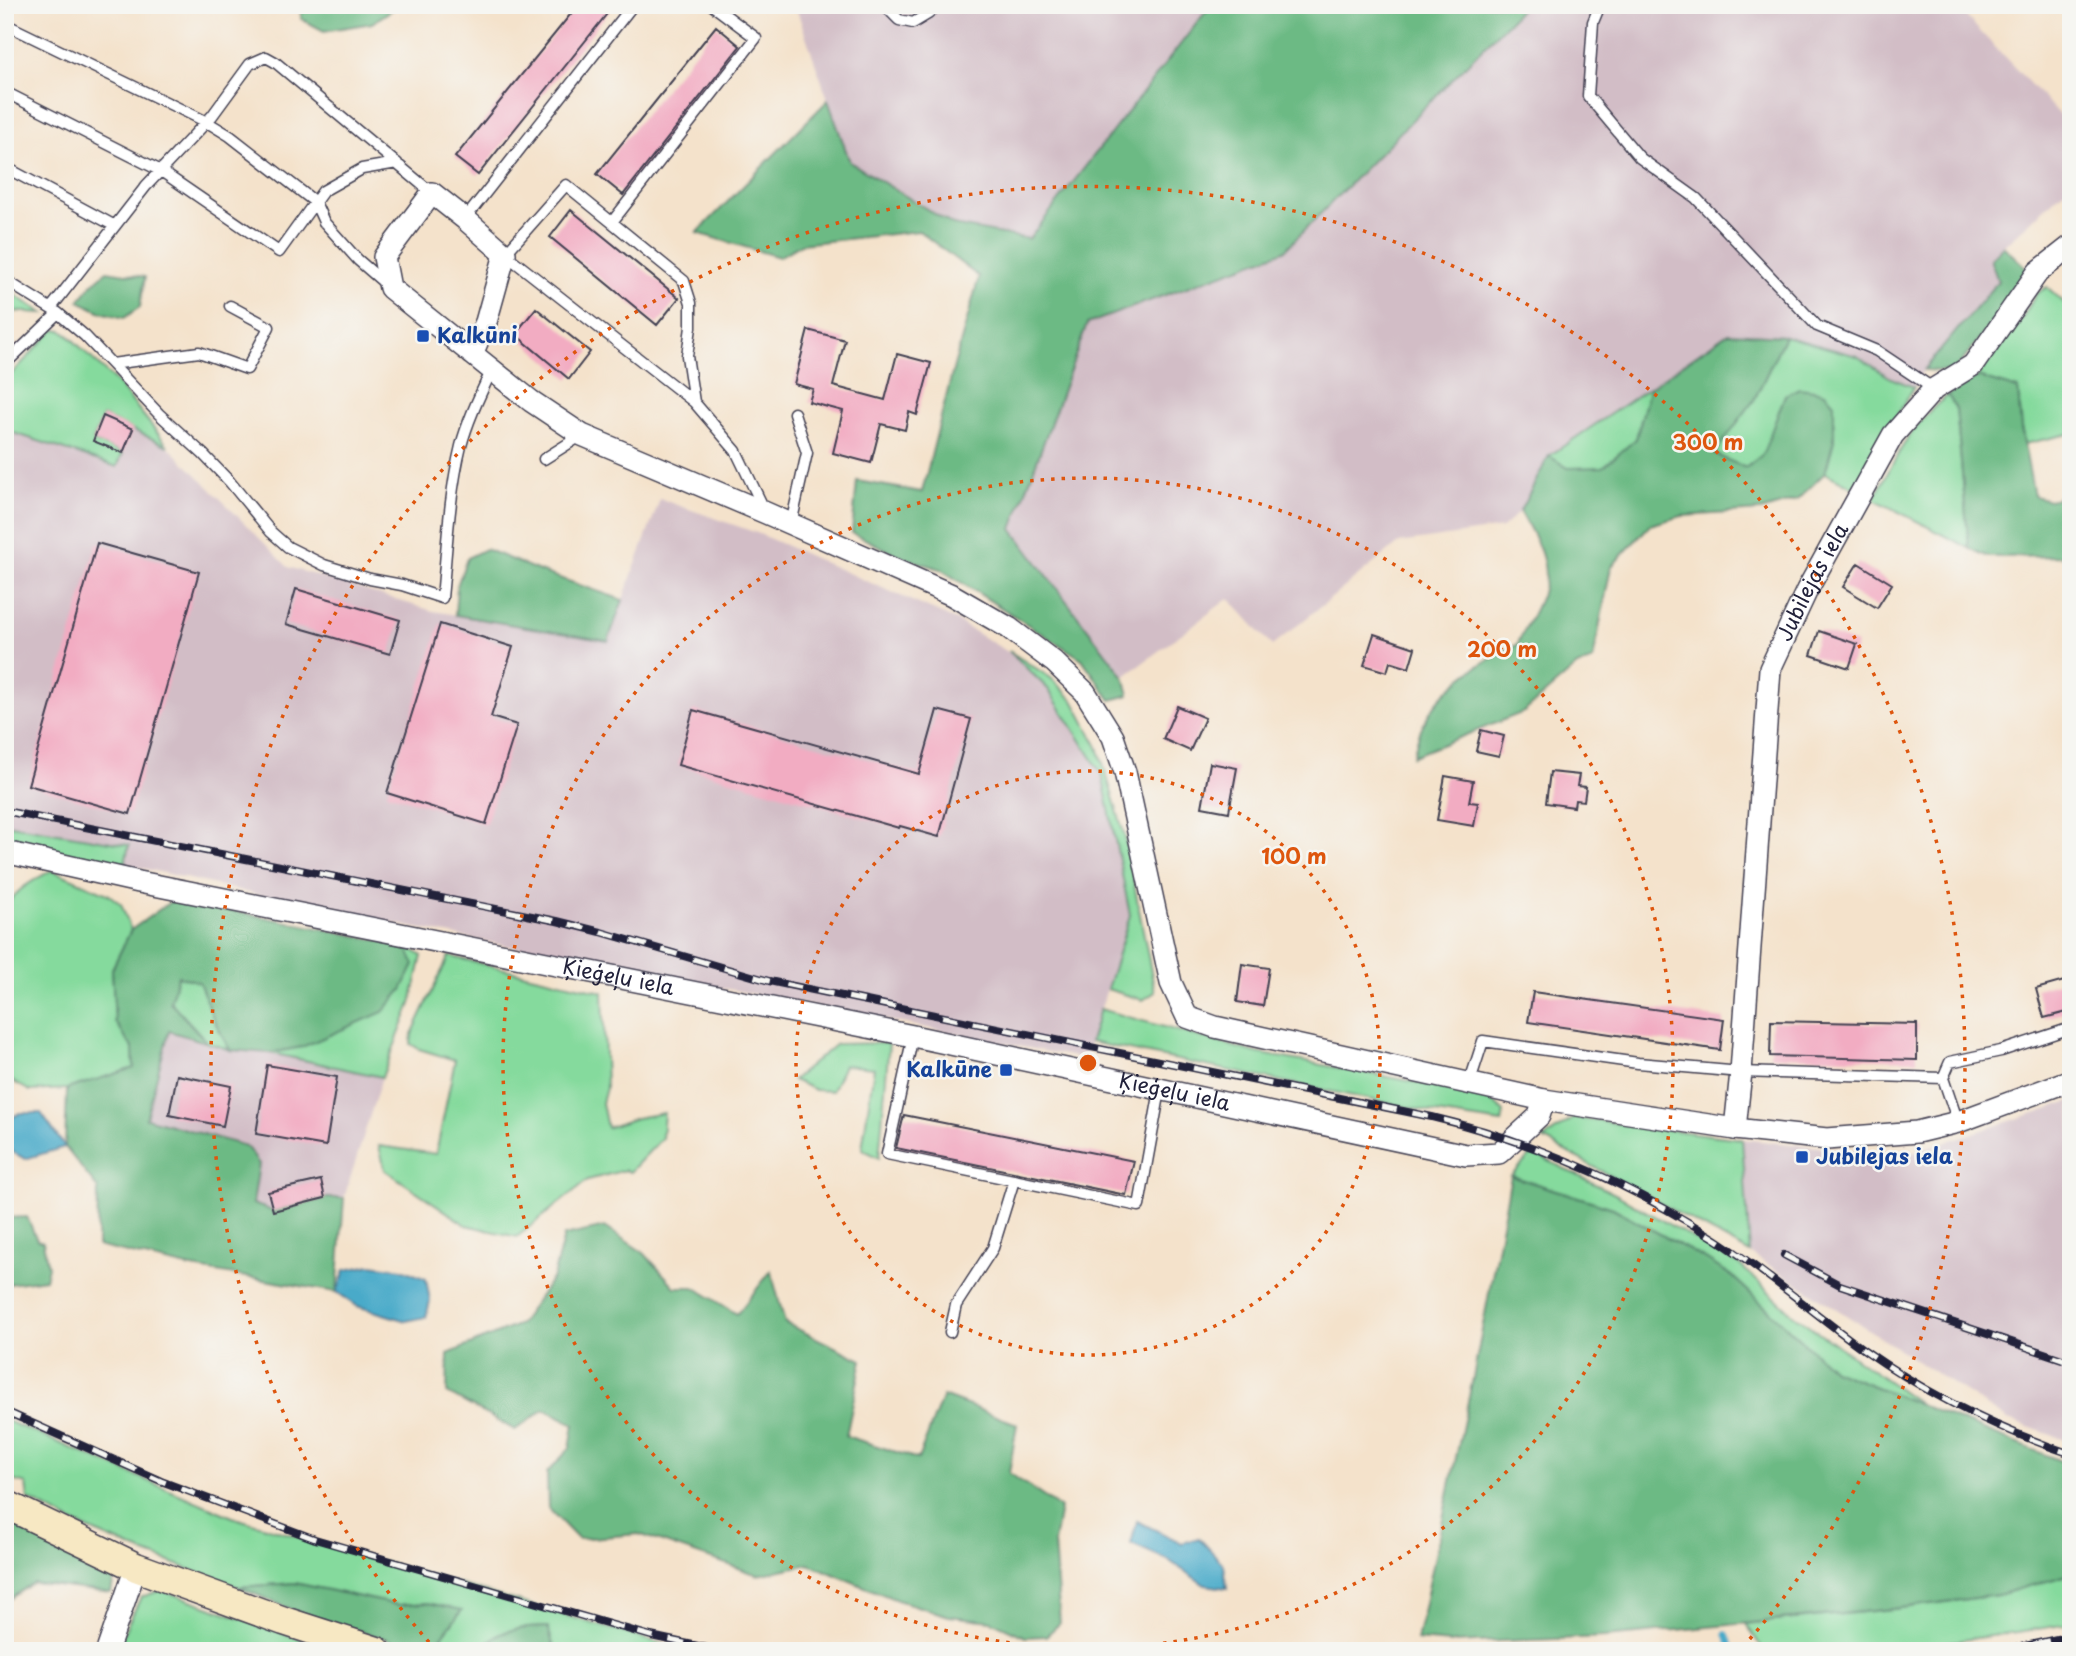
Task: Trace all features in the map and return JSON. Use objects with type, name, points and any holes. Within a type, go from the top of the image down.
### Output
[{"type":"main road","points":[[5,1504],[136,1567],[284,1621],[377,1651]]},
{"type":"street","points":[[472,354],[486,322],[505,254],[432,193],[384,257],[390,288],[472,354],[531,401],[582,435],[952,595],[1009,628],[1054,662],[1085,692],[1113,737],[1125,772],[1171,983],[1187,1017],[1215,1027],[1544,1100],[1735,1129],[1827,1139],[1917,1132],[1958,1122],[2071,1080]]},
{"type":"street","name":"Jubilejas iela","points":[[1735,1129],[1770,669],[1808,590],[1894,435],[1934,388],[1972,365],[2038,272],[2071,246]]},
{"type":"street","name":"Ķieģeļu iela","points":[[5,852],[139,882],[913,1036],[1466,1155],[1499,1153],[1539,1116],[1544,1100]]},
{"type":"street","points":[[107,1651],[136,1567]]},
{"type":"lane","points":[[465,219],[633,5]]},
{"type":"lane","points":[[612,222],[756,38],[712,5]]},
{"type":"lane","points":[[884,5],[899,20],[913,23],[938,5]]},
{"type":"lane","points":[[1600,5],[1593,22],[1588,96],[1640,158],[1696,198],[1816,326],[1877,351],[1934,388]]},
{"type":"lane","points":[[5,24],[207,122],[230,136],[315,201],[324,222],[358,260],[390,288]]},
{"type":"lane","points":[[5,364],[54,310],[115,226],[207,122],[250,64],[266,58],[275,62],[432,193]]},
{"type":"lane","points":[[5,92],[161,171],[279,252],[323,191],[362,169],[397,163]]},
{"type":"lane","points":[[5,167],[115,226]]},
{"type":"lane","points":[[694,402],[687,356],[691,303],[684,281],[566,185],[505,254],[694,402],[736,451],[766,513]]},
{"type":"lane","points":[[5,280],[54,310],[112,364],[159,414],[212,463],[288,547],[324,565],[442,598],[450,509],[461,445],[476,402],[492,370]]},
{"type":"lane","points":[[112,364],[199,352],[247,369],[269,327],[230,306]]},
{"type":"lane","points":[[792,524],[807,453],[794,413]]},
{"type":"lane","points":[[544,459],[582,435]]},
{"type":"lane","points":[[1958,1122],[1943,1078],[1950,1062],[2001,1051],[2071,1028]]},
{"type":"lane","points":[[913,1036],[887,1154],[1139,1206],[1160,1090]]},
{"type":"lane","points":[[1469,1084],[1483,1041],[1638,1063],[1741,1072],[1943,1078]]},
{"type":"lane","points":[[950,1332],[956,1306],[993,1248],[1014,1180]]},
{"type":"shaded area","points":[[795,5],[1211,5],[1029,239],[953,225],[850,162]]},
{"type":"shaded area","points":[[1525,5],[1955,5],[2071,127],[2071,184],[1990,258],[1999,281],[1924,369],[1914,387],[1785,336],[1728,333],[1550,456],[1520,511],[1502,528],[1399,543],[1272,646],[1229,598],[1124,677],[1012,529],[1087,323],[1284,251]]},
{"type":"shaded area","points":[[133,429],[168,446],[288,567],[433,611],[608,640],[660,499],[757,533],[953,619],[1013,655],[1048,689],[1102,774],[1130,915],[1085,1059],[319,909],[125,864],[128,845],[5,823],[5,430],[116,467]]},
{"type":"shaded area","points":[[169,1031],[230,1050],[270,1053],[382,1077],[344,1198],[325,1198],[273,1211],[253,1204],[259,1164],[146,1118]]},
{"type":"shaded area","points":[[2071,1101],[2071,1442],[2008,1420],[1750,1253],[1742,1139],[1903,1156]]},
{"type":"green space","points":[[301,5],[399,5],[372,23],[324,31],[301,19]]},
{"type":"green space","points":[[1211,5],[1525,5],[1284,251],[1087,324],[1012,529],[1124,677],[1129,695],[1111,700],[1082,659],[940,569],[902,557],[852,533],[857,481],[922,492],[979,277],[919,231],[801,244],[779,257],[697,233],[828,100],[850,162],[953,225],[1029,239]]},
{"type":"green space","points":[[2003,246],[2031,272],[1954,372],[1924,370],[1998,281],[1990,259]]},
{"type":"green space","points":[[107,271],[145,277],[140,307],[124,318],[101,312],[79,301]]},
{"type":"green space","points":[[2047,287],[2071,309],[2071,438],[2069,434],[2024,444],[2018,389],[1977,377],[2024,315],[2036,294]]},
{"type":"green space","points":[[5,289],[43,313],[5,311]]},
{"type":"green space","points":[[53,330],[61,330],[68,335],[119,385],[168,446],[103,416],[93,441],[123,453],[117,467],[5,430],[5,381]]},
{"type":"green space","points":[[1728,333],[1785,336],[1754,400],[1714,454],[1746,468],[1763,454],[1785,395],[1799,388],[1814,390],[1825,393],[1834,403],[1834,440],[1825,473],[1797,500],[1761,511],[1682,516],[1650,525],[1611,567],[1593,660],[1577,666],[1524,712],[1413,756],[1418,736],[1437,703],[1448,690],[1474,669],[1517,645],[1538,603],[1545,569],[1535,539],[1520,511],[1549,456],[1568,468],[1603,467],[1636,439],[1650,387]]},
{"type":"green space","points":[[1785,336],[1857,356],[1891,378],[1914,387],[1854,488],[1825,473],[1834,440],[1785,395],[1763,455],[1745,468],[1713,454],[1754,400]]},
{"type":"green space","points":[[1977,377],[2018,389],[2021,428],[2034,496],[2049,500],[2069,495],[2071,490],[2071,556],[1988,557],[1969,548],[1956,409],[1948,395]]},
{"type":"green space","points":[[1650,387],[1636,439],[1603,468],[1568,468],[1549,456]]},
{"type":"green space","points":[[1948,395],[1956,409],[1969,548],[1874,499],[1914,430]]},
{"type":"green space","points":[[485,549],[623,600],[608,641],[455,615],[457,586],[467,558]]},
{"type":"green space","points":[[1009,651],[1051,678],[1073,700],[1098,747],[1125,837],[1155,992],[1143,1000],[1107,989],[1130,915],[1102,774],[1048,689]]},
{"type":"green space","points":[[5,824],[129,845],[125,864],[87,859],[5,840]]},
{"type":"green space","points":[[52,870],[108,894],[121,904],[131,930],[112,969],[115,1021],[133,1049],[134,1068],[67,1089],[30,1091],[5,1077],[5,909],[19,891]]},
{"type":"green space","points":[[174,899],[407,946],[414,965],[402,990],[383,1012],[302,1047],[270,1053],[230,1050],[199,982],[178,976],[170,1002],[208,1043],[169,1031],[146,1118],[246,1146],[259,1164],[253,1204],[273,1211],[325,1198],[344,1198],[337,1292],[192,1268],[97,1246],[98,1189],[65,1147],[67,1089],[134,1068],[133,1049],[115,1022],[112,969],[131,930]]},
{"type":"green space","points":[[407,946],[422,956],[411,1004],[382,1077],[270,1053],[302,1047],[414,965]]},
{"type":"green space","points":[[449,956],[603,992],[606,1088],[602,1103],[607,1128],[636,1118],[664,1113],[662,1138],[630,1172],[625,1170],[588,1180],[517,1237],[466,1225],[385,1170],[379,1146],[436,1154],[455,1060],[411,1044],[412,1034]]},
{"type":"green space","points":[[178,976],[199,982],[230,1050],[208,1043],[170,1001]]},
{"type":"green space","points":[[1100,1009],[1257,1053],[1459,1090],[1489,1098],[1504,1112],[1502,1123],[1436,1113],[1090,1042]]},
{"type":"green space","points":[[889,1043],[879,1158],[862,1149],[874,1068],[844,1065],[832,1091],[815,1090],[793,1080],[836,1044]]},
{"type":"green space","points":[[1574,1118],[1742,1139],[1750,1253],[1543,1139]]},
{"type":"green space","points":[[1533,1153],[1617,1195],[1740,1265],[1794,1315],[1922,1405],[1833,1370],[1733,1277],[1707,1260],[1613,1208],[1511,1176]]},
{"type":"green space","points":[[1511,1176],[1613,1208],[1707,1260],[1733,1277],[1833,1370],[2071,1465],[2071,1574],[1998,1595],[1893,1609],[1605,1637],[1451,1643],[1417,1640],[1473,1378]]},
{"type":"green space","points":[[27,1217],[37,1240],[43,1242],[48,1267],[45,1279],[5,1283],[5,1218]]},
{"type":"green space","points":[[605,1227],[644,1253],[675,1287],[694,1287],[737,1314],[771,1271],[785,1323],[862,1360],[846,1436],[918,1459],[943,1396],[1017,1424],[1009,1473],[1060,1508],[1054,1543],[1060,1623],[1046,1636],[1025,1637],[991,1621],[949,1616],[897,1600],[809,1564],[758,1575],[639,1534],[578,1539],[548,1508],[547,1473],[570,1448],[574,1424],[545,1409],[515,1430],[447,1393],[448,1354],[520,1324],[553,1277],[564,1236]]},
{"type":"green space","points":[[5,1420],[235,1518],[686,1651],[555,1651],[547,1627],[510,1630],[495,1637],[479,1651],[431,1651],[461,1611],[428,1603],[398,1605],[295,1583],[238,1587],[137,1550],[76,1524],[28,1499],[26,1484],[5,1478]]},
{"type":"green space","points":[[5,1522],[107,1567],[114,1578],[111,1593],[33,1583],[5,1602]]},
{"type":"green space","points":[[2071,1574],[2071,1624],[1888,1651],[1764,1651],[1746,1624],[1998,1595]]},
{"type":"green space","points":[[295,1583],[398,1605],[428,1603],[462,1610],[431,1651],[425,1651],[295,1611],[238,1587]]},
{"type":"green space","points":[[162,1590],[334,1651],[128,1651],[116,1648],[141,1597]]},
{"type":"green space","points":[[548,1627],[555,1651],[479,1651],[495,1637],[510,1630]]},
{"type":"water","points":[[20,1113],[41,1113],[65,1147],[25,1159],[5,1148],[5,1121]]},
{"type":"water","points":[[371,1265],[402,1269],[426,1279],[430,1301],[426,1317],[406,1321],[357,1306],[337,1292],[345,1270]]},
{"type":"water","points":[[1137,1521],[1182,1543],[1199,1538],[1224,1565],[1227,1588],[1205,1585],[1168,1560],[1131,1544]]},
{"type":"building","points":[[578,5],[614,5],[478,175],[455,157]]},
{"type":"building","points":[[716,26],[740,46],[623,195],[597,174]]},
{"type":"building","points":[[571,210],[679,298],[657,325],[550,237]]},
{"type":"building","points":[[536,308],[590,352],[569,379],[515,334]]},
{"type":"building","points":[[808,330],[845,340],[833,386],[885,400],[897,354],[931,363],[917,415],[909,412],[905,430],[881,424],[871,463],[833,453],[843,411],[809,402],[813,389],[794,384]]},
{"type":"building","points":[[103,416],[133,429],[123,453],[93,441]]},
{"type":"building","points":[[97,543],[199,572],[130,814],[28,785]]},
{"type":"building","points":[[1858,563],[1892,584],[1877,608],[1843,587]]},
{"type":"building","points":[[296,589],[400,620],[390,654],[286,624]]},
{"type":"building","points":[[440,624],[513,647],[491,717],[517,725],[486,824],[387,793]]},
{"type":"building","points":[[1819,631],[1857,644],[1849,668],[1811,655]]},
{"type":"building","points":[[1374,634],[1415,648],[1409,668],[1390,662],[1387,672],[1364,665]]},
{"type":"building","points":[[1177,706],[1205,718],[1190,751],[1163,739]]},
{"type":"building","points":[[693,710],[919,774],[937,710],[971,719],[939,837],[678,765]]},
{"type":"building","points":[[1481,730],[1504,736],[1499,756],[1476,751]]},
{"type":"building","points":[[1210,763],[1237,768],[1229,812],[1202,807]]},
{"type":"building","points":[[1550,772],[1579,775],[1577,786],[1586,787],[1584,801],[1575,800],[1574,807],[1546,803]]},
{"type":"building","points":[[1445,776],[1473,781],[1469,802],[1478,803],[1474,826],[1437,820]]},
{"type":"building","points":[[1242,964],[1269,968],[1263,1006],[1237,1002]]},
{"type":"building","points":[[2071,979],[2071,1011],[2044,1018],[2036,989]]},
{"type":"building","points":[[1533,992],[1724,1019],[1720,1050],[1528,1022]]},
{"type":"building","points":[[1771,1021],[1917,1024],[1917,1060],[1770,1056]]},
{"type":"building","points":[[267,1065],[337,1077],[326,1146],[256,1134]]},
{"type":"building","points":[[177,1075],[231,1086],[223,1126],[169,1115]]},
{"type":"building","points":[[904,1115],[1134,1161],[1126,1195],[896,1148]]},
{"type":"building","points":[[321,1180],[325,1198],[273,1211],[268,1192]]},
{"type":"waterway","points":[[1726,1634],[1734,1651]]},
{"type":"railway","points":[[5,811],[557,921],[769,981],[1432,1117],[1506,1138],[1613,1181],[1681,1218],[1733,1251],[1863,1349],[1912,1381],[1990,1422],[2071,1454]]},
{"type":"railway","points":[[1784,1255],[1840,1285],[2071,1362]]},
{"type":"railway","points":[[5,1411],[161,1481],[315,1539],[651,1636],[721,1651]]},
{"type":"railway","points":[[2002,1651],[2071,1636]]},
{"type":"place","name":"Kalkūni","points":[[423,336]]},
{"type":"place","name":"Kalkūne","points":[[1006,1070]]},
{"type":"place","name":"Jubilejas iela","points":[[1802,1157]]}]
